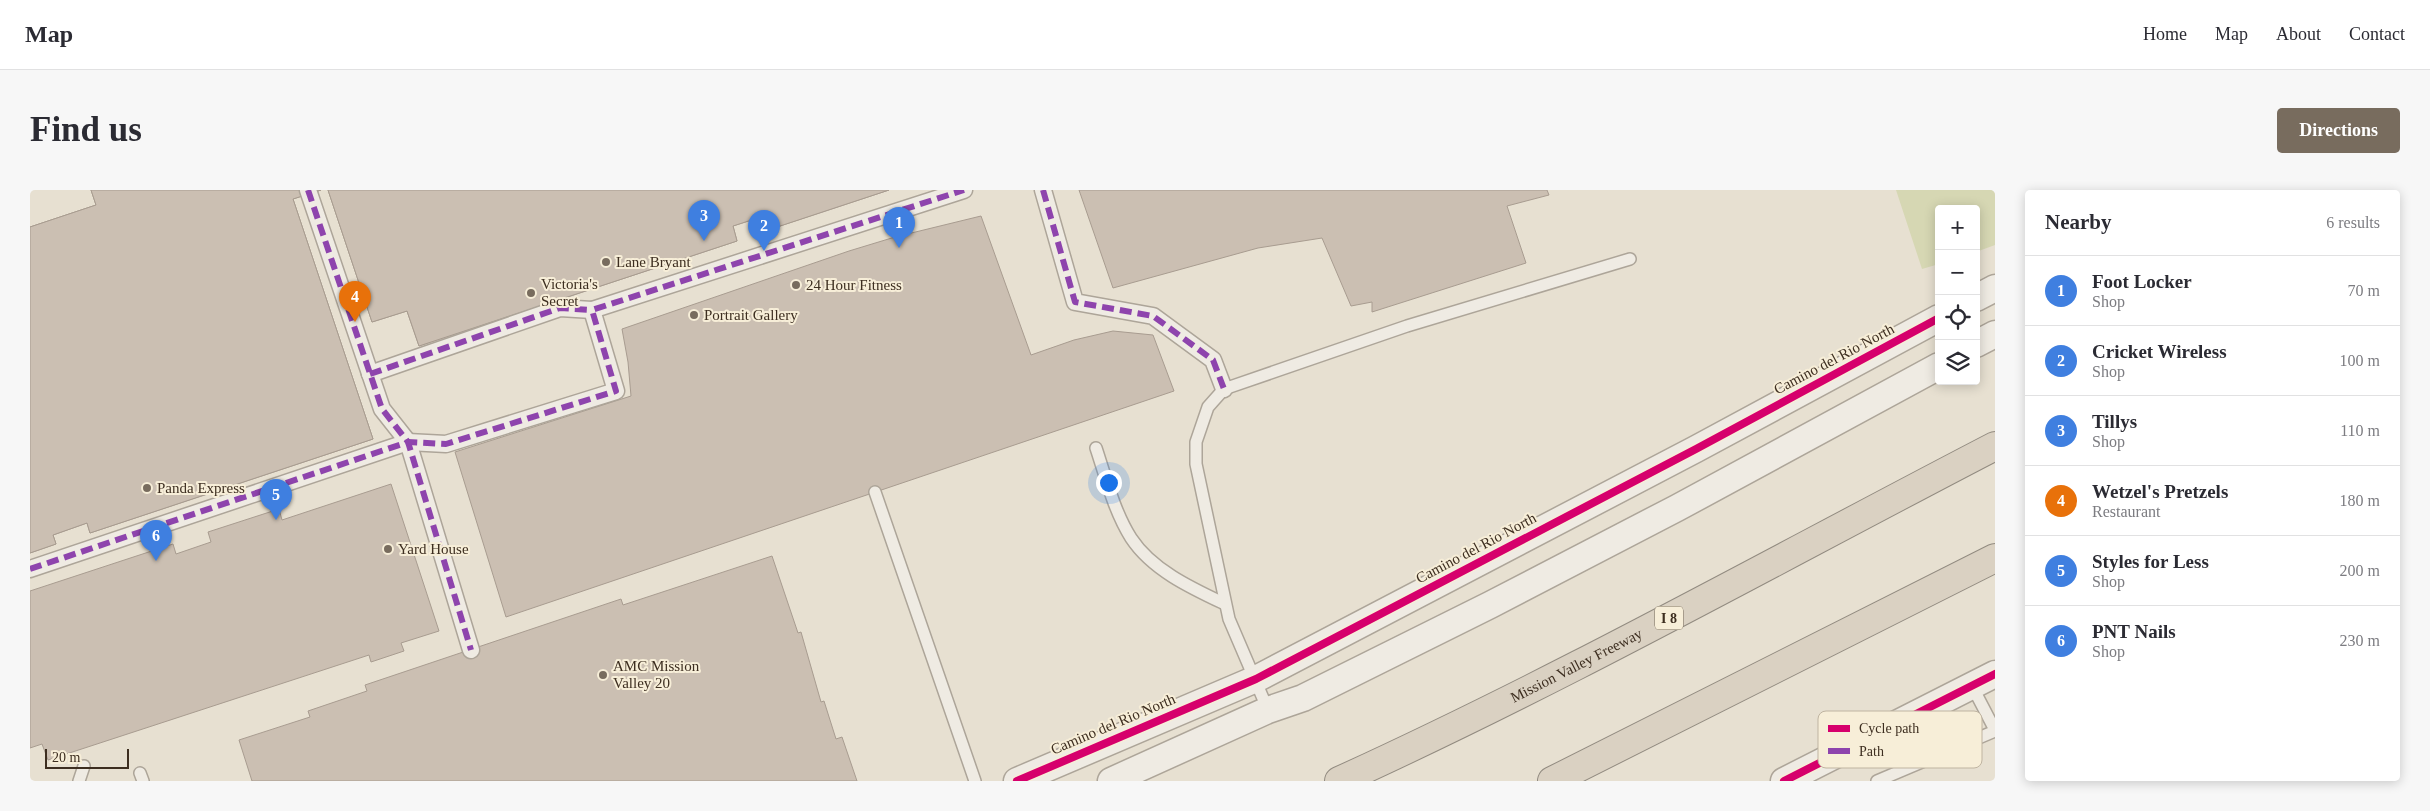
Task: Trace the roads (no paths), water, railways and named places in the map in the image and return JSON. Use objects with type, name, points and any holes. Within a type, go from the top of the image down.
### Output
[{"type":"highway","name":"Mission Valley Freeway","points":[[1339,781],[1494,708],[1586,662],[1995,446]]},
{"type":"highway","points":[[1552,781],[1995,558]]},
{"type":"street","points":[[308,190],[382,409],[408,442],[471,650]]},
{"type":"street","points":[[370,374],[405,360],[560,308],[592,310],[964,190]]},
{"type":"street","points":[[1043,190],[1076,302],[1153,316],[1213,360],[1224,389]]},
{"type":"street","points":[[1980,296],[1995,288]]},
{"type":"street","points":[[30,569],[408,442],[446,444],[616,391],[592,310]]},
{"type":"street","name":"Camino del Rio North","points":[[1017,781],[1256,679],[1678,458],[1935,320]]},
{"type":"street","points":[[1980,342],[1995,334]]},
{"type":"street","points":[[1111,781],[1268,710],[1303,698],[1497,601],[1676,508],[1935,368]]},
{"type":"street","points":[[1924,711],[1995,674]]},
{"type":"street","points":[[1795,779],[1818,767]]},
{"type":"lane","points":[[1268,710],[1224,604],[1196,464],[1196,442],[1208,407],[1224,389],[1407,326],[1630,259]]},
{"type":"lane","points":[[1096,448],[1116,505],[1132,538],[1157,565],[1192,588],[1224,604]]},
{"type":"lane","points":[[875,492],[975,781]]},
{"type":"lane","points":[[1972,686],[1995,731],[1982,737]]},
{"type":"lane","points":[[79,781],[84,766]]},
{"type":"lane","points":[[1877,781],[1908,768]]},
{"type":"place","name":"Tillys","points":[[704,241]]},
{"type":"place","name":"Foot Locker","points":[[899,248]]},
{"type":"place","name":"Cricket Wireless","points":[[764,251]]},
{"type":"place","name":"Lane Bryant","points":[[606,262]]},
{"type":"place","name":"24 Hour Fitness","points":[[796,285]]},
{"type":"place","name":"Victoria's Secret","points":[[531,293]]},
{"type":"place","name":"Portrait Gallery","points":[[694,315]]},
{"type":"place","name":"Wetzel's Pretzels","points":[[355,322]]},
{"type":"place","name":"Panda Express","points":[[147,488]]},
{"type":"place","name":"Styles for Less","points":[[276,520]]},
{"type":"place","name":"Yard House","points":[[388,549]]},
{"type":"place","name":"PNT Nails","points":[[156,561]]},
{"type":"place","name":"AMC Mission Valley 20","points":[[603,675]]}]
